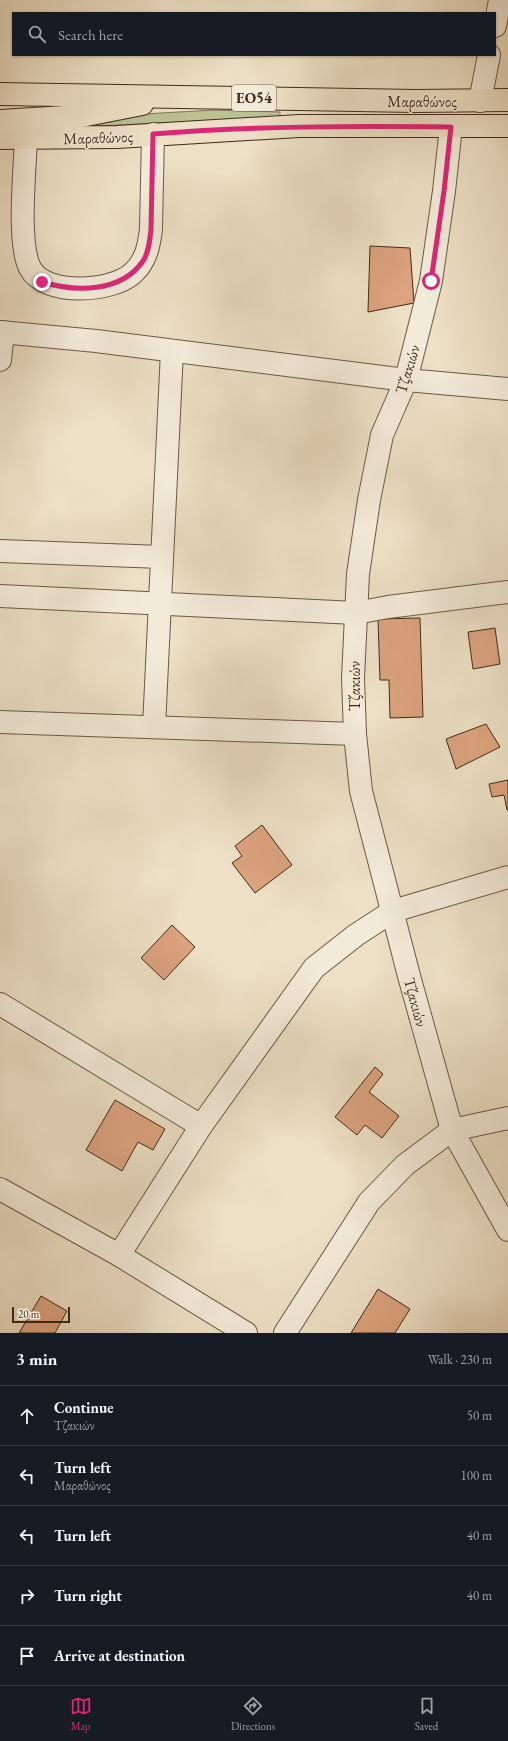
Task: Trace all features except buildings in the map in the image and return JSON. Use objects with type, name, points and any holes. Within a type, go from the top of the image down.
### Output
[{"type":"main road","name":"Μαραθώνος","points":[[0,94],[480,101],[508,100]]},
{"type":"main road","points":[[0,121],[81,116],[119,110],[170,97]]},
{"type":"main road","name":"Μαραθώνος","points":[[0,138],[93,138],[299,126],[508,126]]},
{"type":"street","points":[[496,21],[500,0]]},
{"type":"street","points":[[480,101],[489,56]]},
{"type":"street","name":"Τζακιών","points":[[451,127],[444,191],[431,281],[406,380],[382,435],[369,500],[358,574],[353,678],[355,734],[361,791],[409,976],[452,1130],[508,1230]]},
{"type":"street","points":[[26,138],[23,220],[24,256],[31,270],[42,282],[60,287],[85,288],[116,283],[132,274],[144,260],[151,229],[153,134]]},
{"type":"street","points":[[0,360],[2,332],[406,380],[508,389]]},
{"type":"street","points":[[154,727],[172,351]]},
{"type":"street","points":[[0,551],[162,557]]},
{"type":"street","points":[[0,596],[356,613],[508,592]]},
{"type":"street","points":[[0,722],[355,734]]},
{"type":"street","points":[[119,1255],[202,1126],[314,968],[356,935],[393,911],[508,877]]},
{"type":"street","points":[[0,1004],[202,1126]]},
{"type":"street","points":[[285,1333],[369,1202],[405,1165],[452,1130],[508,1118]]},
{"type":"street","points":[[0,1189],[119,1255],[246,1333]]},
{"type":"green space","points":[[214,110],[280,112],[280,117],[59,128],[144,114]]},
{"type":"route","points":[[42,282],[60,287],[85,288],[116,283],[132,274],[144,260],[151,229],[153,134],[240,128],[338,125],[451,127],[444,191],[431,281]]}]
